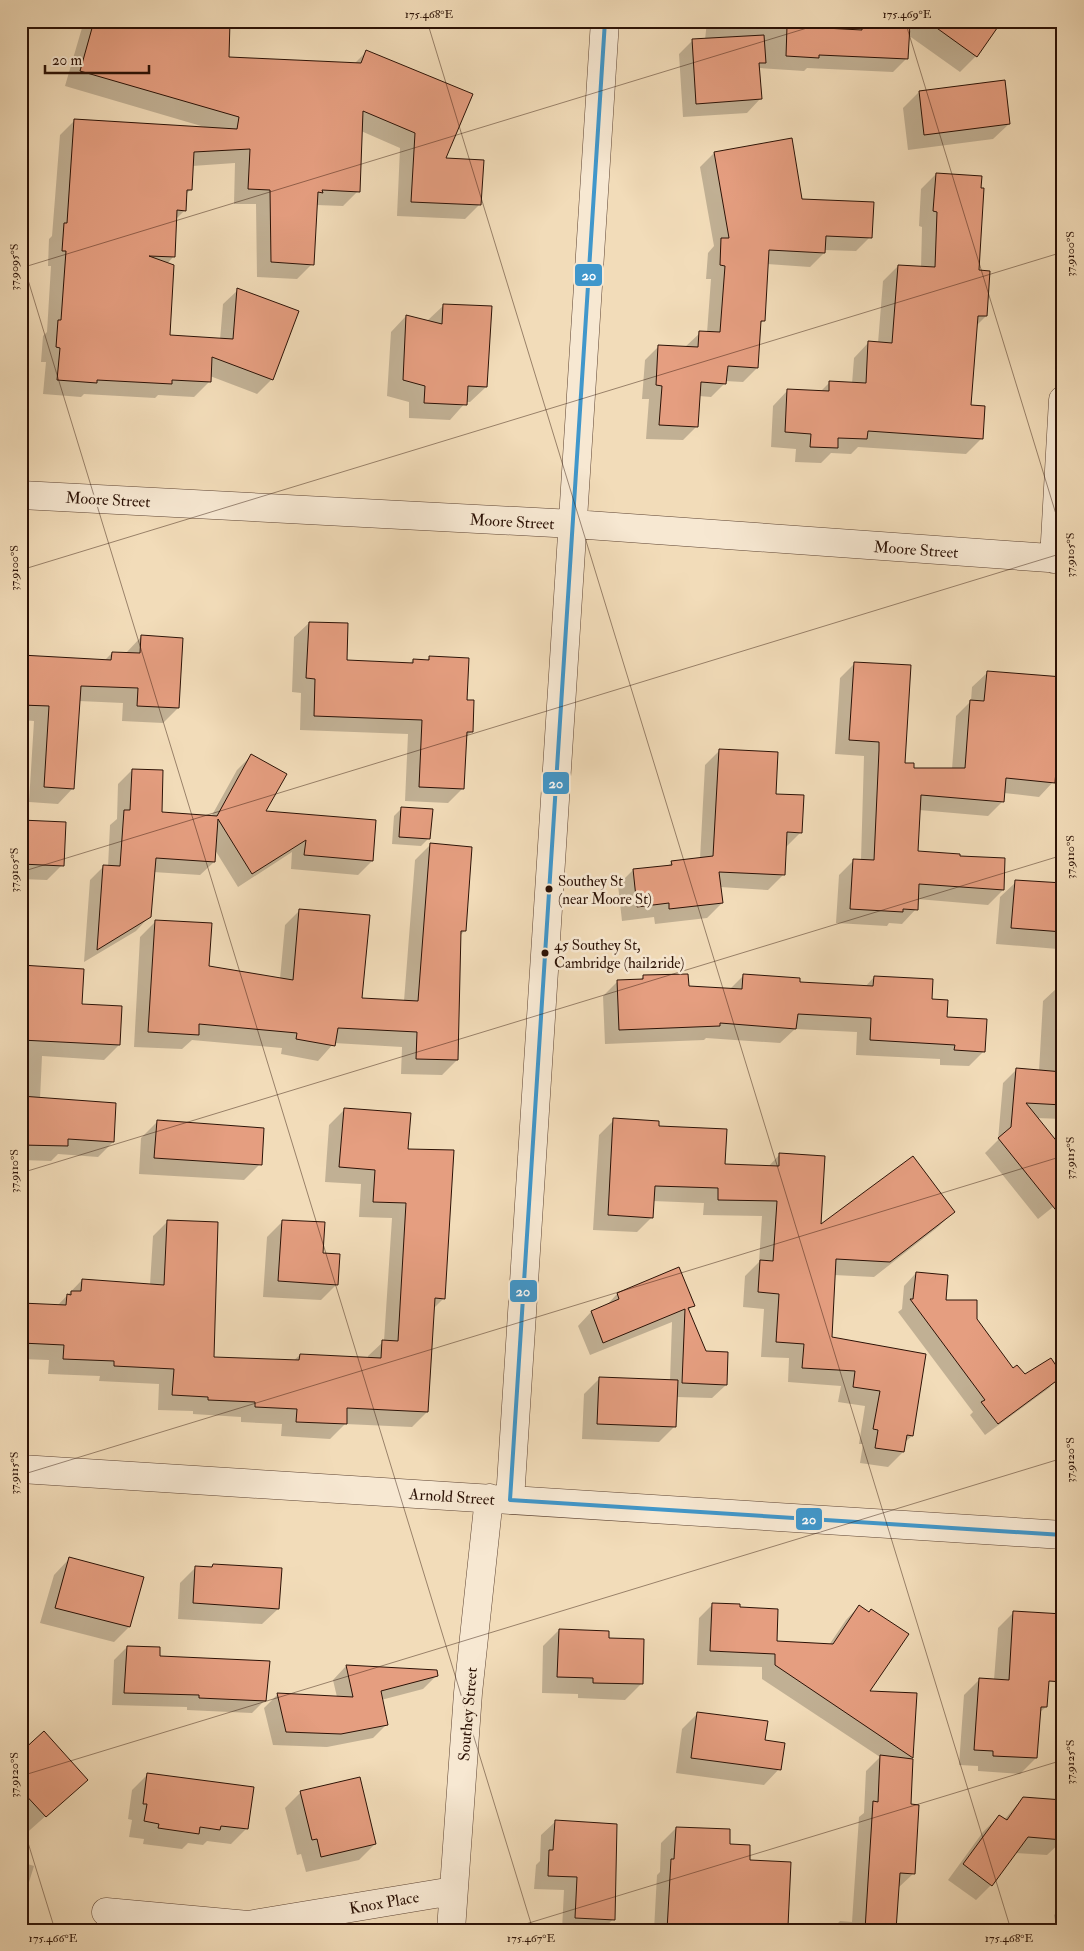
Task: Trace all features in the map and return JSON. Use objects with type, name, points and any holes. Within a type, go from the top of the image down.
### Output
[{"type":"street","name":"Southey Street","points":[[451,1930],[468,1693],[499,1499],[573,524],[605,21]]},
{"type":"street","points":[[1058,559],[1063,400]]},
{"type":"street","name":"Moore Street","points":[[21,495],[573,524],[1058,559]]},
{"type":"street","name":"Arnold Street","points":[[21,1469],[1063,1534]]},
{"type":"street","name":"Knox Place","points":[[106,1912],[248,1925],[453,1890]]},
{"type":"building","points":[[94,21],[230,21],[229,57],[361,63],[366,50],[473,94],[446,158],[484,160],[481,205],[411,202],[415,133],[363,111],[360,192],[322,190],[323,193],[318,192],[314,265],[271,262],[270,190],[248,189],[250,149],[194,152],[192,190],[187,190],[186,211],[177,210],[175,257],[149,256],[174,265],[170,335],[233,339],[237,288],[299,311],[273,380],[212,357],[211,382],[172,380],[172,384],[97,380],[97,383],[57,380],[60,348],[56,347],[58,320],[61,320],[66,251],[62,251],[64,223],[67,223],[74,119],[237,129],[239,117],[80,71]]},
{"type":"building","points":[[927,21],[1002,21],[977,57]]},
{"type":"building","points":[[862,23],[910,25],[908,59],[819,55],[819,58],[786,56],[787,26],[862,30]]},
{"type":"building","points":[[764,35],[766,63],[759,63],[762,99],[696,104],[692,39]]},
{"type":"building","points":[[1005,80],[1010,124],[924,135],[919,91]]},
{"type":"building","points":[[792,138],[802,199],[874,202],[872,238],[826,236],[825,253],[769,250],[765,321],[761,321],[758,368],[728,366],[726,384],[701,382],[698,427],[659,425],[662,386],[656,385],[658,345],[698,347],[699,331],[720,332],[725,266],[720,265],[721,238],[729,238],[714,152]]},
{"type":"building","points":[[936,173],[982,176],[981,188],[984,188],[979,270],[990,271],[987,316],[978,316],[971,405],[985,406],[983,439],[868,431],[867,439],[838,438],[838,448],[810,447],[811,434],[785,432],[787,389],[829,391],[829,381],[866,383],[868,341],[892,343],[898,265],[935,267],[937,212],[933,211]]},
{"type":"building","points":[[443,304],[492,306],[487,387],[468,386],[467,405],[424,403],[425,386],[403,380],[406,315],[442,324]]},
{"type":"building","points":[[309,622],[348,623],[347,660],[413,663],[413,659],[429,660],[429,656],[469,658],[467,700],[474,700],[473,732],[467,732],[464,789],[419,787],[422,720],[314,716],[315,679],[306,678]]},
{"type":"building","points":[[141,635],[183,638],[179,708],[137,706],[138,688],[81,686],[74,789],[44,787],[49,706],[21,705],[21,655],[111,660],[112,652],[140,653]]},
{"type":"building","points":[[854,662],[911,665],[905,763],[914,763],[914,768],[965,768],[970,700],[984,701],[987,671],[1063,677],[1063,720],[1060,720],[1055,783],[1006,778],[1004,802],[921,795],[918,851],[960,854],[960,856],[1005,858],[1004,890],[919,884],[918,910],[903,909],[903,912],[850,909],[853,859],[874,860],[879,750],[879,742],[849,740]]},
{"type":"building","points":[[719,749],[778,752],[776,794],[804,795],[802,833],[787,832],[785,875],[719,872],[723,903],[669,909],[669,903],[637,907],[633,869],[672,865],[671,861],[713,856]]},
{"type":"building","points":[[251,754],[287,774],[266,811],[376,820],[373,861],[304,855],[306,840],[252,874],[218,819],[215,862],[156,858],[151,917],[97,950],[103,865],[120,866],[124,810],[130,810],[132,769],[163,770],[162,812],[217,816]]},
{"type":"building","points":[[401,807],[433,809],[430,839],[399,837]]},
{"type":"building","points":[[21,820],[66,822],[64,866],[21,864]]},
{"type":"building","points":[[430,843],[472,847],[466,931],[461,931],[458,1060],[416,1059],[417,1032],[338,1028],[335,1046],[296,1039],[297,1033],[199,1024],[199,1035],[148,1032],[155,920],[212,923],[209,966],[293,980],[299,909],[370,915],[362,998],[418,1001]]},
{"type":"building","points":[[1015,880],[1063,883],[1063,932],[1011,928]]},
{"type":"building","points":[[21,965],[84,969],[82,1004],[122,1006],[120,1045],[21,1040]]},
{"type":"building","points":[[688,974],[689,986],[742,989],[743,974],[800,978],[800,982],[873,986],[874,976],[933,979],[932,999],[948,1000],[947,1017],[987,1019],[985,1052],[954,1050],[955,1045],[870,1040],[871,1018],[798,1014],[796,1029],[720,1023],[720,1026],[619,1030],[617,980],[643,979],[643,975]]},
{"type":"building","points":[[1016,1068],[1063,1072],[1063,1105],[1026,1103],[1063,1149],[1063,1219],[998,1138],[1011,1127]]},
{"type":"building","points":[[21,1096],[116,1103],[114,1142],[68,1139],[68,1146],[21,1145]]},
{"type":"building","points":[[344,1108],[411,1113],[408,1149],[454,1150],[445,1299],[435,1298],[428,1412],[347,1408],[347,1424],[296,1422],[297,1409],[255,1407],[255,1402],[208,1400],[208,1397],[172,1395],[174,1369],[114,1366],[114,1361],[63,1359],[64,1345],[21,1343],[21,1303],[66,1305],[67,1294],[71,1295],[71,1291],[81,1291],[82,1279],[164,1285],[167,1220],[218,1222],[214,1357],[299,1360],[300,1354],[381,1358],[382,1340],[398,1341],[406,1203],[373,1202],[375,1170],[339,1167]]},
{"type":"building","points":[[613,1118],[659,1121],[659,1126],[727,1129],[725,1164],[779,1166],[779,1153],[825,1156],[821,1224],[913,1156],[955,1212],[890,1262],[836,1259],[832,1337],[926,1354],[913,1436],[907,1435],[904,1452],[875,1448],[878,1430],[873,1429],[880,1391],[853,1387],[855,1371],[802,1368],[804,1344],[776,1342],[779,1294],[758,1292],[760,1260],[773,1261],[777,1201],[718,1200],[718,1188],[655,1186],[653,1218],[608,1215]]},
{"type":"building","points":[[157,1120],[264,1128],[262,1165],[154,1158]]},
{"type":"building","points":[[282,1220],[325,1222],[323,1253],[340,1254],[338,1285],[278,1281]]},
{"type":"building","points":[[679,1267],[695,1306],[688,1308],[706,1351],[728,1352],[727,1385],[682,1383],[685,1309],[603,1343],[591,1311],[619,1299],[617,1293]]},
{"type":"building","points":[[916,1272],[948,1275],[946,1300],[977,1300],[977,1319],[1013,1368],[1017,1365],[1025,1374],[1051,1358],[1063,1376],[998,1424],[981,1402],[985,1400],[910,1299],[913,1299]]},
{"type":"building","points":[[599,1377],[678,1380],[676,1427],[597,1424]]},
{"type":"building","points":[[69,1557],[144,1577],[130,1627],[55,1608]]},
{"type":"building","points":[[213,1564],[282,1568],[279,1609],[193,1603],[195,1566],[212,1567]]},
{"type":"building","points":[[712,1603],[740,1604],[740,1607],[778,1609],[777,1641],[833,1644],[859,1605],[869,1612],[871,1609],[909,1634],[870,1691],[917,1693],[913,1758],[775,1665],[775,1654],[710,1651]]},
{"type":"building","points":[[1013,1611],[1063,1614],[1063,1682],[1049,1681],[1047,1707],[1041,1707],[1037,1758],[993,1756],[993,1751],[974,1750],[979,1678],[1009,1680]]},
{"type":"building","points":[[559,1629],[609,1631],[609,1638],[644,1639],[643,1684],[593,1683],[593,1678],[557,1677]]},
{"type":"building","points":[[127,1646],[160,1647],[160,1656],[270,1661],[266,1701],[199,1698],[199,1695],[124,1693]]},
{"type":"building","points":[[346,1665],[437,1670],[438,1676],[381,1691],[388,1725],[341,1734],[286,1732],[277,1693],[353,1697]]},
{"type":"building","points":[[697,1712],[768,1721],[765,1740],[785,1743],[781,1770],[691,1758]]},
{"type":"building","points":[[44,1731],[88,1780],[46,1817],[21,1790],[21,1752]]},
{"type":"building","points":[[880,1755],[913,1759],[911,1804],[919,1805],[915,1874],[900,1873],[896,1930],[865,1930],[873,1801],[878,1802]]},
{"type":"building","points":[[147,1773],[254,1787],[248,1829],[221,1826],[220,1830],[200,1827],[199,1834],[158,1828],[159,1824],[144,1821],[147,1804],[143,1804]]},
{"type":"building","points":[[360,1777],[376,1844],[321,1857],[317,1839],[312,1840],[300,1791]]},
{"type":"building","points":[[1023,1797],[1063,1800],[1063,1840],[1028,1837],[992,1886],[963,1864],[999,1815],[1007,1820]]},
{"type":"building","points":[[555,1820],[617,1824],[615,1920],[575,1918],[577,1877],[548,1876],[549,1850],[553,1850]]},
{"type":"building","points":[[676,1827],[730,1829],[730,1844],[750,1845],[750,1860],[791,1862],[788,1926],[781,1925],[781,1930],[667,1930],[671,1859],[674,1859]]},
{"type":"transit line","name":"20","points":[[605,21],[510,1500],[1063,1535]]},
{"type":"place","name":"Southey St (near Moore St)","points":[[549,889]]},
{"type":"place","name":"45 Southey St, Cambridge (hail2ride)","points":[[545,953]]}]
